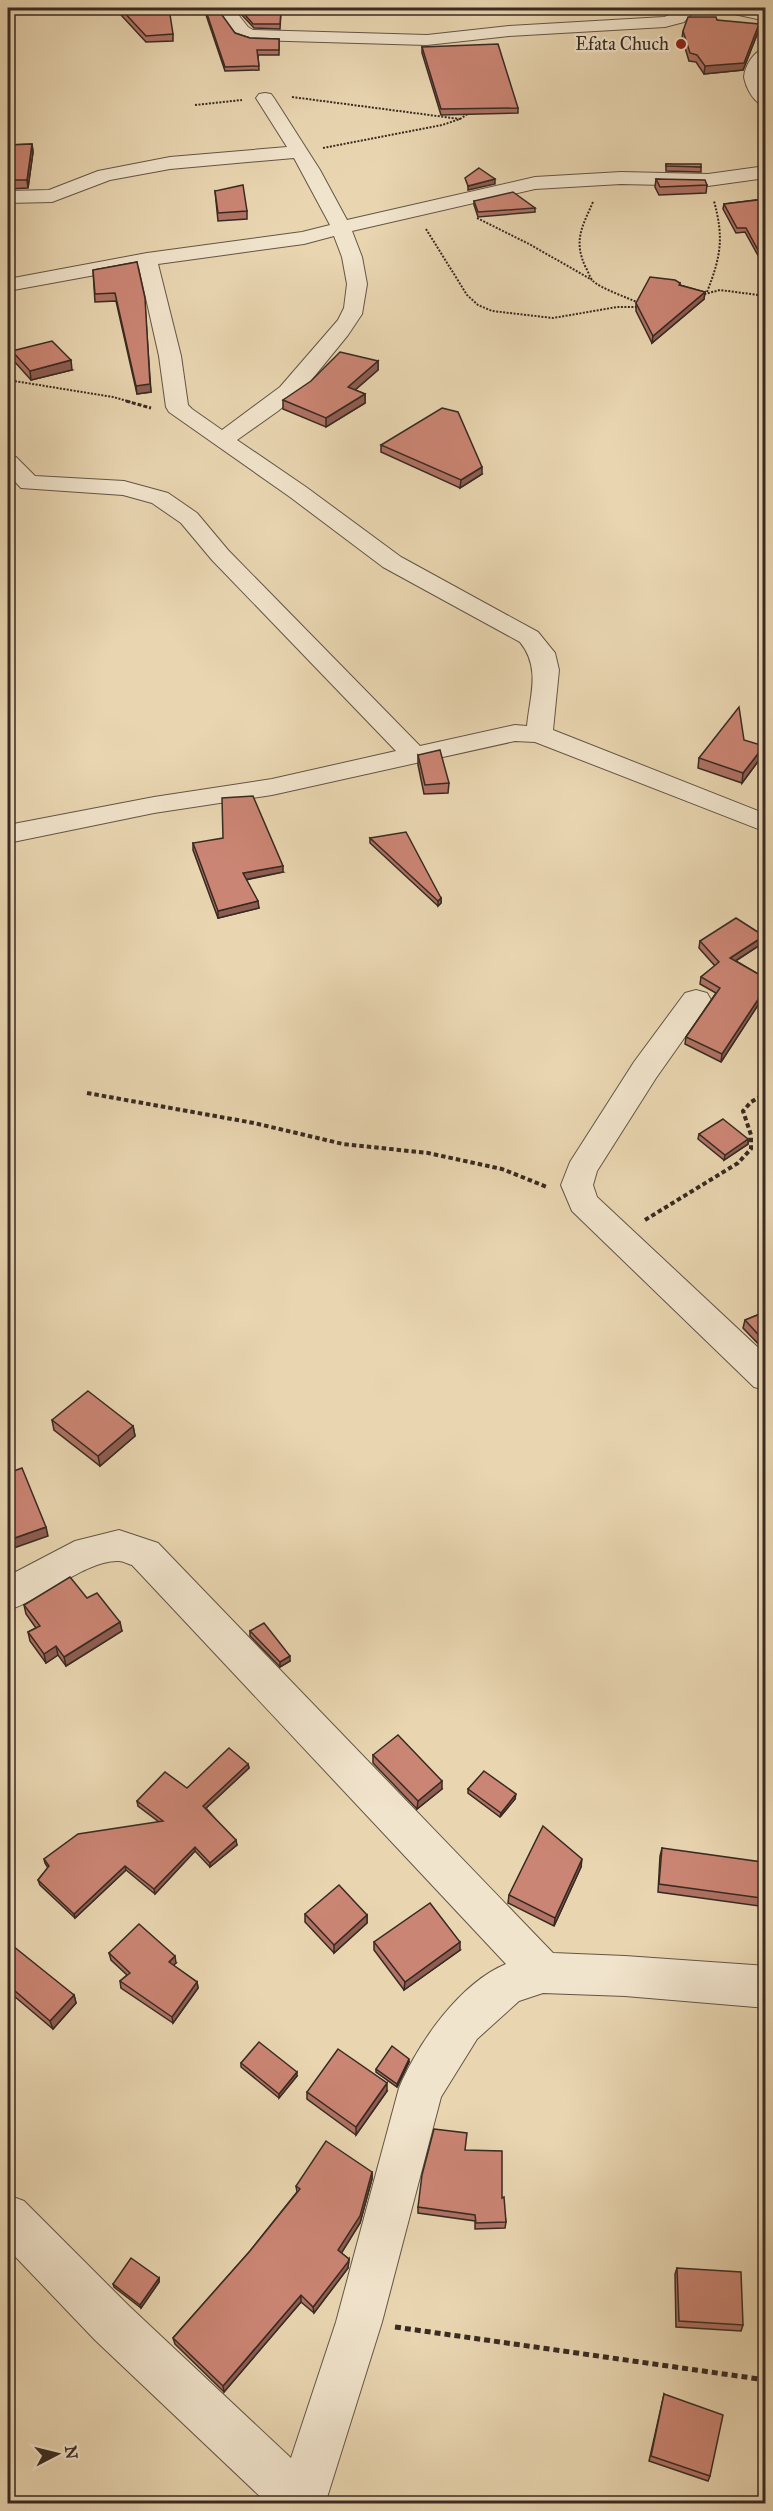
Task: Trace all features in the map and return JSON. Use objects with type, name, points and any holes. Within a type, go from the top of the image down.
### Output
[{"type":"street","points":[[225,8],[242,31],[250,35],[383,41],[427,40],[509,31],[665,22],[678,18],[689,8]]},
{"type":"street","points":[[731,8],[765,16]]},
{"type":"street","points":[[765,53],[753,67],[751,76],[755,88],[765,101]]},
{"type":"street","points":[[223,439],[261,414],[296,384],[349,321],[355,305],[357,285],[353,259],[342,227],[265,98]]},
{"type":"street","points":[[8,197],[52,196],[105,175],[170,163],[299,152]]},
{"type":"street","points":[[8,285],[147,259],[304,238],[412,209],[535,183],[621,178],[708,180],[765,172]]},
{"type":"street","points":[[147,259],[170,356],[177,407],[392,562],[529,637],[542,653],[546,670],[539,734]]},
{"type":"street","points":[[8,462],[18,485],[124,488],[160,498],[189,518],[220,555],[414,755]]},
{"type":"street","points":[[8,834],[154,805],[272,788],[515,733],[539,734],[765,824]]},
{"type":"street","points":[[696,1000],[645,1070],[581,1170],[577,1185],[583,1203],[765,1377]]},
{"type":"street","points":[[8,1594],[88,1552],[119,1545],[145,1554],[543,1973]]},
{"type":"street","points":[[8,2217],[112,2323],[300,2502],[358,2322],[422,2088],[462,2024],[506,1985],[543,1973],[625,1976],[765,1987]]},
{"type":"path","points":[[195,105],[290,97],[460,119]]},
{"type":"path","points":[[299,152],[442,126],[460,119],[475,109]]},
{"type":"path","points":[[593,281],[579,252],[582,226],[590,206],[600,194],[621,178]]},
{"type":"path","points":[[707,292],[721,256],[722,234],[708,180]]},
{"type":"path","points":[[412,209],[467,295],[478,305],[492,311],[553,318],[617,307],[647,307],[593,281],[531,244],[477,218],[467,196]]},
{"type":"path","points":[[699,296],[707,292],[720,291],[765,296]]},
{"type":"path","points":[[8,380],[113,398],[143,407],[177,407]]},
{"type":"path","points":[[87,1093],[254,1123],[343,1144],[428,1153],[502,1169],[583,1203]]},
{"type":"path","points":[[619,1236],[738,1163],[751,1149],[752,1135],[743,1111],[751,1102],[765,1093]]},
{"type":"path","points":[[358,2322],[765,2380]]},
{"type":"building","points":[[169,8],[173,34],[146,36],[121,9]]},
{"type":"building","points":[[205,8],[217,8],[235,33],[250,38],[279,39],[279,50],[257,50],[259,66],[225,67]]},
{"type":"building","points":[[240,9],[281,11],[280,24],[253,24]]},
{"type":"building","points":[[688,17],[716,17],[717,20],[759,24],[744,63],[705,66],[697,55],[690,53],[683,31]]},
{"type":"building","points":[[498,44],[518,108],[441,109],[422,47]]},
{"type":"building","points":[[32,144],[27,180],[8,180],[8,145]]},
{"type":"building","points":[[666,164],[701,164],[701,167],[666,166]]},
{"type":"building","points":[[479,168],[495,179],[468,186],[465,178]]},
{"type":"building","points":[[656,179],[705,180],[707,185],[660,187]]},
{"type":"building","points":[[243,185],[247,211],[218,213],[215,191]]},
{"type":"building","points":[[513,192],[535,208],[478,212],[474,201]]},
{"type":"building","points":[[765,199],[765,263],[746,228],[737,228],[724,204]]},
{"type":"building","points":[[137,262],[145,298],[150,384],[136,386],[115,293],[95,294],[93,270]]},
{"type":"building","points":[[650,277],[675,280],[680,283],[679,285],[705,292],[653,336],[636,303]]},
{"type":"building","points":[[52,341],[71,360],[30,371],[12,351]]},
{"type":"building","points":[[340,352],[378,361],[348,387],[365,394],[326,418],[283,400],[311,381]]},
{"type":"building","points":[[442,408],[458,412],[482,467],[461,480],[381,445]]},
{"type":"building","points":[[739,707],[744,740],[764,746],[743,773],[699,758]]},
{"type":"building","points":[[440,750],[449,783],[425,785],[418,755]]},
{"type":"building","points":[[253,796],[283,866],[243,873],[258,901],[218,911],[193,843],[223,838],[222,798]]},
{"type":"building","points":[[406,832],[441,898],[438,901],[370,838]]},
{"type":"building","points":[[736,918],[764,936],[730,958],[765,978],[765,1002],[759,998],[722,1054],[686,1037],[720,988],[701,977],[719,962],[700,941]]},
{"type":"building","points":[[723,1119],[748,1139],[725,1155],[699,1134]]},
{"type":"building","points":[[765,1312],[765,1342],[745,1320]]},
{"type":"building","points":[[88,1391],[133,1426],[98,1456],[52,1420]]},
{"type":"building","points":[[22,1468],[46,1527],[9,1540],[8,1473]]},
{"type":"building","points":[[70,1577],[87,1598],[97,1593],[120,1622],[64,1657],[56,1646],[44,1654],[28,1632],[40,1626],[24,1605]]},
{"type":"building","points":[[264,1623],[290,1656],[280,1662],[250,1631]]},
{"type":"building","points":[[398,1735],[442,1781],[418,1801],[373,1755]]},
{"type":"building","points":[[229,1748],[248,1764],[203,1806],[236,1840],[210,1863],[195,1847],[154,1889],[125,1866],[74,1914],[38,1880],[49,1866],[44,1859],[78,1834],[163,1821],[137,1801],[165,1772],[187,1788]]},
{"type":"building","points":[[484,1771],[516,1794],[501,1813],[468,1789]]},
{"type":"building","points":[[543,1826],[582,1859],[555,1918],[509,1895]]},
{"type":"building","points":[[662,1848],[762,1862],[761,1898],[659,1884]]},
{"type":"building","points":[[339,1885],[367,1915],[334,1945],[305,1914]]},
{"type":"building","points":[[430,1903],[460,1942],[405,1982],[374,1942]]},
{"type":"building","points":[[139,1924],[175,1956],[169,1962],[197,1982],[172,2017],[120,1981],[130,1973],[109,1953]]},
{"type":"building","points":[[13,1946],[74,1995],[50,2021],[8,1985],[8,1952]]},
{"type":"building","points":[[259,2042],[297,2072],[279,2094],[241,2063]]},
{"type":"building","points":[[392,2046],[409,2059],[397,2084],[376,2069]]},
{"type":"building","points":[[338,2049],[387,2083],[356,2127],[307,2092]]},
{"type":"building","points":[[434,2129],[467,2133],[465,2150],[502,2151],[502,2198],[504,2197],[506,2222],[476,2223],[475,2215],[418,2207],[422,2175]]},
{"type":"building","points":[[326,2141],[372,2172],[360,2216],[338,2250],[349,2259],[348,2262],[313,2307],[301,2295],[223,2386],[173,2338],[250,2251],[300,2189],[296,2186]]},
{"type":"building","points":[[131,2258],[159,2278],[140,2305],[113,2284]]},
{"type":"building","points":[[677,2268],[741,2272],[743,2325],[679,2321]]},
{"type":"building","points":[[664,2394],[723,2415],[710,2476],[651,2456]]},
{"type":"place","name":"Efata Chuch","points":[[681,44]]}]
